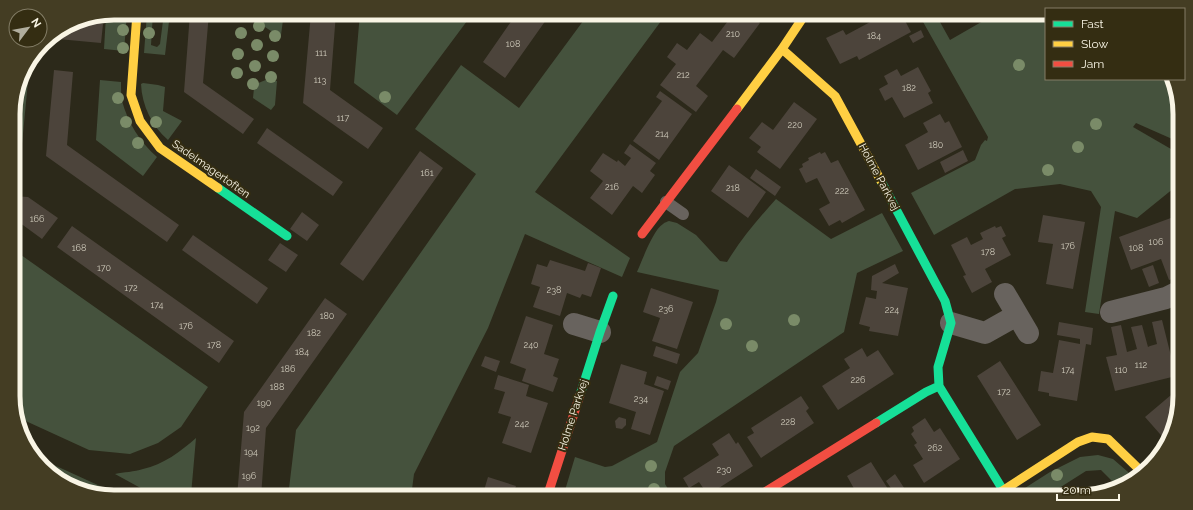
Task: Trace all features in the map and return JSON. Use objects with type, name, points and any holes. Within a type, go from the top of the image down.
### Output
[{"type":"street","name":"Sadelmagertoften","points":[[136,20],[130,95],[140,121],[160,148],[287,236]]},
{"type":"street","points":[[642,234],[782,49],[801,20]]},
{"type":"street","name":"Holme Parkvej","points":[[782,49],[835,96],[946,301],[951,323],[938,367],[939,386],[1003,490]]},
{"type":"street","points":[[951,323],[985,333],[1023,324],[1005,294]]},
{"type":"street","points":[[1111,312],[1166,298],[1173,294]]},
{"type":"street","name":"Holme Parkvej","points":[[549,490],[613,296]]},
{"type":"street","points":[[574,324],[600,332]]},
{"type":"street","points":[[768,490],[914,399],[939,386]]},
{"type":"street","points":[[1003,490],[1078,442],[1092,437],[1108,439],[1138,469]]},
{"type":"lane","points":[[666,202],[683,214]]},
{"type":"green space","points":[[126,20],[124,51],[104,49],[106,21]]},
{"type":"green space","points":[[146,20],[153,20],[151,45],[157,47],[160,44],[163,20],[169,20],[165,55],[144,53]]},
{"type":"green space","points":[[260,20],[283,20],[281,35],[277,35],[262,25]]},
{"type":"green space","points":[[359,20],[468,20],[397,115],[354,83]]},
{"type":"green space","points":[[584,20],[662,20],[535,192],[630,258],[622,277],[525,234],[488,328],[414,474],[412,490],[289,490],[296,430],[476,174],[415,129],[461,65],[519,108]]},
{"type":"green space","points":[[922,20],[939,20],[950,40],[985,20],[1043,20],[1045,21],[1045,80],[1167,80],[1172,102],[1173,139],[1136,123],[1133,127],[1173,150],[1173,189],[1137,218],[1115,211],[1099,314],[1085,312],[1101,207],[1091,191],[1060,184],[1015,189],[934,235],[911,193],[975,160],[981,145],[985,140],[987,141],[988,137]]},
{"type":"green space","points":[[29,75],[20,165],[20,108],[23,90]]},
{"type":"green space","points":[[268,79],[277,81],[275,105],[271,110],[253,98],[256,84]]},
{"type":"green space","points":[[100,80],[121,82],[122,101],[131,124],[145,145],[157,157],[143,176],[96,140]]},
{"type":"green space","points":[[143,83],[165,87],[163,111],[182,121],[168,140],[157,128],[149,115],[143,100],[141,84]]},
{"type":"green space","points":[[776,199],[831,239],[882,213],[903,251],[857,273],[844,332],[674,446],[665,472],[665,484],[669,490],[565,490],[575,457],[605,467],[612,466],[657,442],[680,372],[698,353],[716,302],[719,290],[637,272],[655,232],[665,222],[669,221],[677,223],[696,235],[720,261],[727,262],[750,229]]},
{"type":"green space","points":[[20,254],[208,387],[181,427],[158,443],[130,454],[89,450],[23,420],[20,396]]},
{"type":"green space","points":[[196,438],[191,490],[144,490],[115,474],[150,467],[165,461]]},
{"type":"green space","points":[[1098,455],[1113,459],[1131,474],[1114,483],[1101,470],[1086,471],[1056,490],[1022,490],[1050,472],[1080,457]]},
{"type":"green space","points":[[54,465],[109,490],[90,487],[78,483],[53,467]]},
{"type":"building","points":[[189,20],[208,20],[203,83],[254,119],[243,134],[184,92]]},
{"type":"building","points":[[310,20],[335,20],[330,90],[383,128],[368,149],[303,103]]},
{"type":"building","points":[[512,20],[546,20],[505,78],[483,62]]},
{"type":"building","points":[[729,20],[756,20],[760,23],[734,58],[723,50],[696,86],[708,96],[696,112],[660,85],[676,64],[667,57],[677,43],[687,50],[700,33],[712,42]]},
{"type":"building","points":[[874,20],[905,20],[911,32],[859,60],[857,56],[840,64],[826,38],[843,30],[846,35]]},
{"type":"building","points":[[91,23],[103,24],[101,43],[58,39],[84,25]]},
{"type":"building","points":[[921,30],[924,37],[913,43],[909,36]]},
{"type":"building","points":[[918,67],[931,91],[928,93],[933,103],[904,118],[892,97],[885,101],[879,89],[888,84],[884,76],[897,69],[901,76]]},
{"type":"building","points":[[54,70],[73,72],[67,145],[179,225],[167,242],[46,156]]},
{"type":"building","points":[[660,91],[692,114],[659,160],[633,141],[662,101],[656,97]]},
{"type":"building","points":[[794,102],[817,119],[780,169],[757,152],[761,147],[749,138],[762,122],[773,130]]},
{"type":"building","points":[[940,114],[945,123],[949,121],[962,147],[918,170],[905,145],[928,132],[923,123]]},
{"type":"building","points":[[267,128],[343,182],[333,196],[257,143]]},
{"type":"building","points":[[630,144],[656,163],[650,171],[655,175],[642,193],[633,186],[612,215],[590,198],[603,181],[590,171],[603,153],[617,162],[618,160],[625,166],[631,158],[624,153]]},
{"type":"building","points":[[963,150],[968,161],[945,173],[940,162]]},
{"type":"building","points":[[420,151],[443,168],[363,281],[340,264]]},
{"type":"building","points":[[820,152],[821,154],[825,152],[831,163],[838,160],[865,210],[842,223],[840,220],[829,226],[819,209],[830,203],[817,178],[806,183],[799,169],[803,167],[802,164],[809,160],[808,158]]},
{"type":"building","points":[[729,165],[766,192],[748,218],[711,191]]},
{"type":"building","points":[[756,169],[781,187],[775,196],[750,178]]},
{"type":"building","points":[[20,196],[28,197],[58,218],[42,239],[20,223]]},
{"type":"building","points":[[302,212],[319,225],[307,241],[290,229]]},
{"type":"building","points":[[1043,215],[1085,222],[1073,289],[1046,284],[1053,244],[1038,242]]},
{"type":"building","points":[[1173,217],[1173,254],[1171,255],[1173,260],[1173,279],[1169,280],[1161,259],[1131,270],[1119,237]]},
{"type":"building","points":[[72,226],[234,341],[219,363],[57,247]]},
{"type":"building","points":[[995,226],[996,228],[1001,226],[1006,236],[1002,238],[1011,255],[985,269],[992,282],[972,293],[963,276],[966,275],[951,245],[967,237],[971,245],[983,239],[980,233]]},
{"type":"building","points":[[193,235],[268,288],[257,304],[182,250]]},
{"type":"building","points":[[280,243],[298,255],[286,272],[268,260]]},
{"type":"building","points":[[550,260],[585,271],[588,263],[601,268],[591,297],[582,294],[580,298],[567,293],[560,316],[533,307],[540,287],[531,284],[537,264],[547,267]]},
{"type":"building","points":[[895,264],[899,273],[882,283],[908,288],[898,336],[869,331],[870,327],[859,324],[866,297],[876,299],[877,291],[871,290],[872,276]]},
{"type":"building","points":[[1153,265],[1159,283],[1149,287],[1142,269]]},
{"type":"building","points":[[651,288],[693,302],[677,349],[652,341],[660,318],[643,312]]},
{"type":"building","points":[[325,298],[347,314],[266,428],[262,490],[238,490],[244,412]]},
{"type":"building","points":[[526,316],[553,325],[544,354],[559,359],[553,376],[558,378],[553,392],[522,381],[526,369],[510,363]]},
{"type":"building","points":[[1162,320],[1173,364],[1173,377],[1115,391],[1106,357],[1117,355],[1111,327],[1121,325],[1127,352],[1137,349],[1131,327],[1142,325],[1148,347],[1157,344],[1152,322]]},
{"type":"building","points":[[1059,322],[1093,328],[1091,345],[1086,344],[1077,401],[1049,396],[1049,393],[1038,391],[1041,371],[1053,373],[1059,340],[1080,344],[1080,339],[1057,335]]},
{"type":"building","points":[[656,346],[680,354],[677,364],[653,356]]},
{"type":"building","points":[[862,348],[867,357],[878,350],[894,374],[838,410],[822,386],[850,368],[844,359]]},
{"type":"building","points":[[485,356],[500,361],[496,372],[481,366]]},
{"type":"building","points":[[1000,361],[1041,425],[1017,440],[977,376]]},
{"type":"building","points":[[621,364],[647,372],[644,384],[664,391],[650,435],[631,429],[636,412],[609,403]]},
{"type":"building","points":[[498,375],[529,385],[526,396],[548,403],[531,453],[502,443],[511,417],[498,413],[505,392],[494,389]]},
{"type":"building","points":[[657,376],[671,381],[668,390],[654,385]]},
{"type":"building","points":[[1171,395],[1173,397],[1171,414],[1163,437],[1145,417]]},
{"type":"building","points":[[801,396],[809,408],[806,411],[814,423],[761,458],[747,437],[754,433],[751,428]]},
{"type":"building","points":[[619,417],[626,419],[626,425],[622,429],[616,428],[615,421]]},
{"type":"building","points":[[925,418],[934,432],[940,428],[960,459],[924,483],[913,465],[923,459],[914,445],[917,443],[911,434],[914,431],[912,427]]},
{"type":"building","points":[[729,433],[736,444],[738,442],[753,466],[716,490],[705,490],[699,482],[689,488],[683,478],[719,455],[712,444]]},
{"type":"building","points":[[871,462],[889,490],[855,490],[847,476]]},
{"type":"building","points":[[895,474],[905,490],[892,490],[886,481]]},
{"type":"building","points":[[488,477],[516,486],[515,490],[484,490]]},
{"type":"traffic: fast","points":[[881,181],[945,301],[951,323],[938,367],[939,386],[1003,490]]},
{"type":"traffic: fast","points":[[218,188],[287,236]]},
{"type":"traffic: fast","points":[[580,395],[613,296]]},
{"type":"traffic: fast","points":[[876,423],[926,392],[939,386]]},
{"type":"traffic: slow","points":[[136,20],[131,95],[140,121],[160,148],[218,188]]},
{"type":"traffic: slow","points":[[737,109],[782,49],[801,20]]},
{"type":"traffic: slow","points":[[782,49],[835,96],[881,181]]},
{"type":"traffic: slow","points":[[1004,490],[1078,442],[1092,437],[1108,439],[1138,469]]},
{"type":"traffic: jam","points":[[642,234],[737,109]]},
{"type":"traffic: jam","points":[[549,490],[580,395]]},
{"type":"traffic: jam","points":[[768,490],[876,423]]}]
